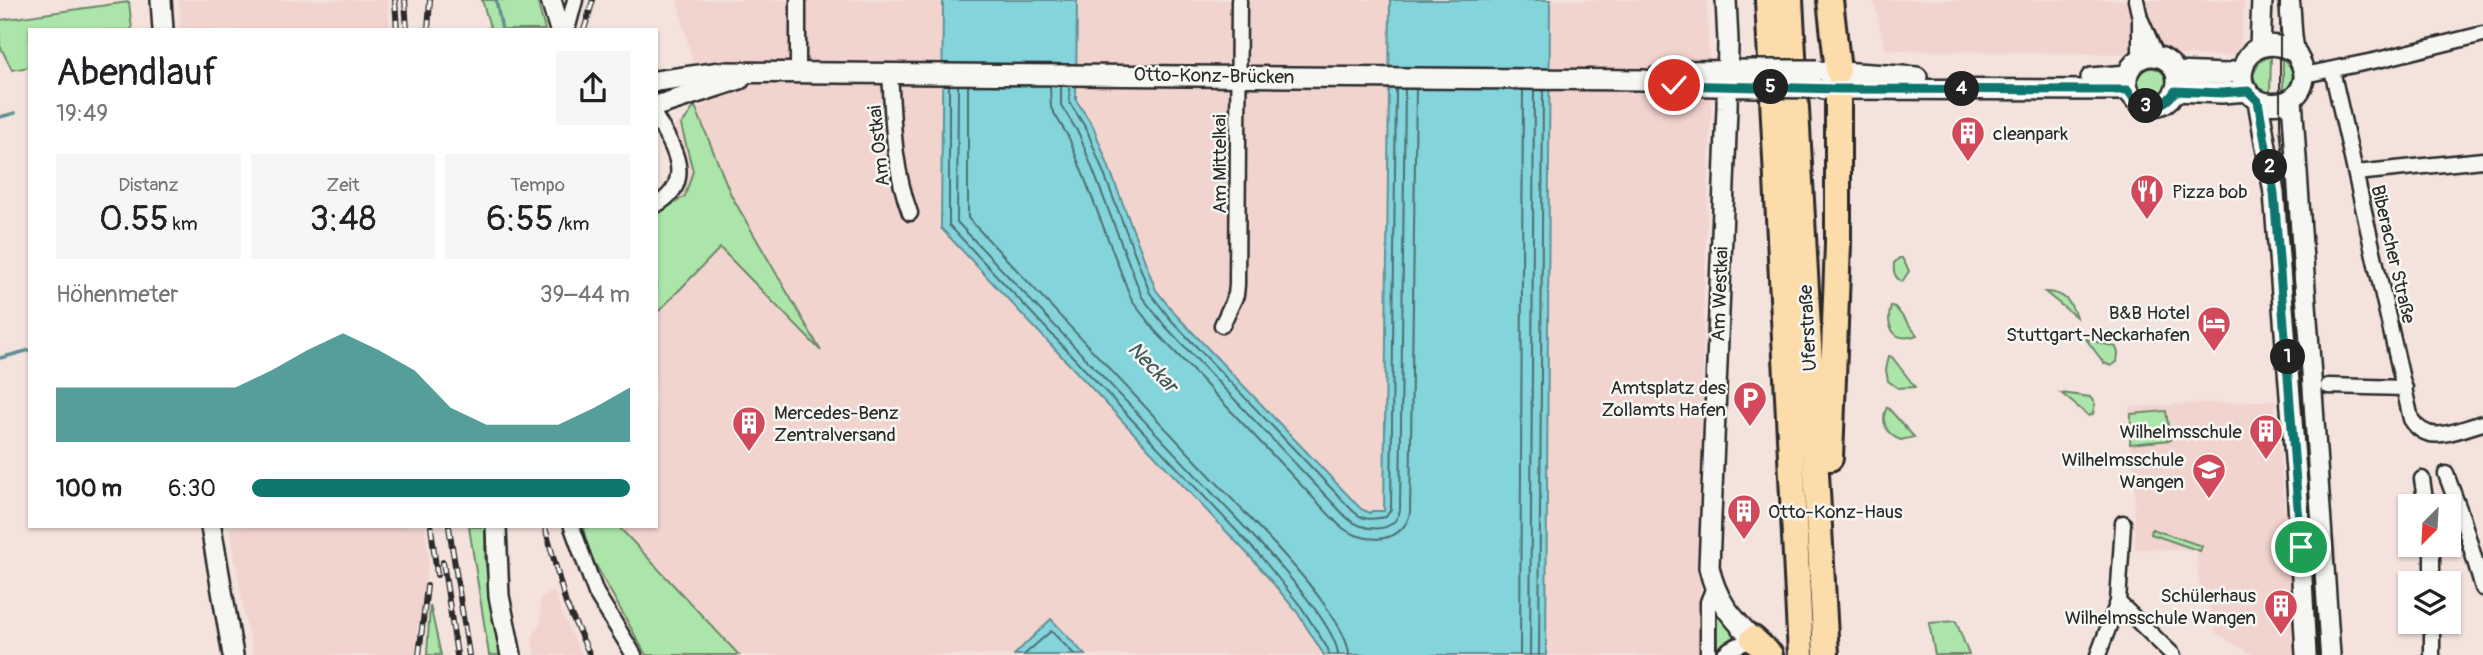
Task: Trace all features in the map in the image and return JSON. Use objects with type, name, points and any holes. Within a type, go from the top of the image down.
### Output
[{"type":"highway","name":"Uferstraße","points":[[1768,0],[1801,655]]},
{"type":"highway","name":"Uferstraße","points":[[1790,0],[1826,655]]},
{"type":"highway","points":[[1819,513],[1828,494],[1838,244],[1827,80],[1830,0]]},
{"type":"street","points":[[161,0],[163,28]]},
{"type":"street","points":[[551,0],[559,28]]},
{"type":"street","points":[[568,28],[575,0]]},
{"type":"street","points":[[790,72],[798,0]]},
{"type":"street","name":"Am Mittelkai","points":[[1223,325],[1236,295],[1237,285],[1239,0]]},
{"type":"street","name":"Am Westkai","points":[[1726,0],[1728,78],[1710,567],[1714,587],[1731,616],[1762,647]]},
{"type":"street","points":[[2136,0],[2149,58]]},
{"type":"street","points":[[2260,47],[2262,0]]},
{"type":"street","points":[[2289,0],[2294,52]]},
{"type":"street","points":[[2304,75],[2483,34]]},
{"type":"street","points":[[2306,655],[2296,471],[2274,193],[2253,96],[2242,76],[2251,54],[2260,47],[2281,45],[2294,52],[2300,60],[2304,75],[2300,90],[2292,99],[2330,655]]},
{"type":"street","points":[[2128,83],[2130,69],[2149,58],[2165,60],[2175,81]]},
{"type":"street","name":"Otto-Konz-Brücken","points":[[2175,81],[2227,74],[2243,69]]},
{"type":"street","name":"Biberacher Straße","points":[[2332,70],[2411,419],[2418,431],[2433,436],[2483,423]]},
{"type":"street","name":"Otto-Konz-Brücken","points":[[658,81],[790,72],[913,72],[1595,79],[1645,80],[1674,85],[1728,78],[2128,83],[2136,101],[2154,107],[2166,102],[2175,81]]},
{"type":"street","name":"Am Ostkai","points":[[890,72],[895,157],[900,186],[910,213]]},
{"type":"street","name":"Otto-Konz-Brücken","points":[[658,105],[711,79]]},
{"type":"street","name":"Otto-Konz-Brücken","points":[[2175,81],[2222,93],[2253,96],[2279,104],[2292,99]]},
{"type":"street","points":[[658,121],[673,146],[678,162],[677,179],[671,192],[658,203]]},
{"type":"street","points":[[2356,173],[2483,160]]},
{"type":"street","points":[[2328,386],[2405,388]]},
{"type":"street","points":[[2446,474],[2483,588]]},
{"type":"street","points":[[2422,479],[2424,494]]},
{"type":"street","points":[[2098,655],[2118,602],[2123,523]]},
{"type":"street","points":[[211,528],[233,655]]},
{"type":"street","points":[[496,528],[499,596],[511,655]]},
{"type":"street","points":[[572,528],[596,593],[634,655]]},
{"type":"street","name":"Am Westkai","points":[[1708,655],[1708,601],[1714,587]]},
{"type":"street","points":[[2118,602],[2173,655]]},
{"type":"street","points":[[2432,634],[2432,655]]},
{"type":"street","name":"Am Westkai","points":[[1723,655],[1730,649],[1762,647]]},
{"type":"shaded area","points":[[179,0],[387,0],[390,28],[181,28]]},
{"type":"shaded area","points":[[677,0],[943,0],[941,228],[1256,563],[1297,612],[1324,655],[1085,655],[1051,620],[1014,655],[623,655],[598,616],[578,576],[562,528],[658,528],[658,194],[670,170],[665,149],[658,136],[708,103],[692,59]]},
{"type":"shaded area","points":[[1077,0],[1390,0],[1384,511],[1370,513],[1361,509],[1176,315],[1156,290],[1093,126],[1076,100]]},
{"type":"shaded area","points":[[1550,0],[1707,0],[1711,118],[1704,292],[1699,655],[1546,655]]},
{"type":"shaded area","points":[[1874,0],[2245,0],[2240,46],[2234,56],[1885,50]]},
{"type":"shaded area","name":"Wilhelmsschule Wangen","points":[[2275,400],[2298,655],[2253,655],[2216,633],[2208,602],[2199,590],[2197,550],[2135,549],[2134,466],[2130,455],[2129,407]]},
{"type":"shaded area","points":[[230,528],[425,528],[429,561],[416,655],[254,655],[245,620]]},
{"type":"shaded area","points":[[554,591],[582,655],[535,655],[532,638],[540,623],[540,598]]},
{"type":"green space","points":[[482,0],[537,0],[544,28],[490,28]]},
{"type":"green space","points":[[129,2],[132,28],[28,28],[28,67],[12,70],[0,46],[0,20]]},
{"type":"green space","points":[[2271,56],[2270,94],[2257,86],[2253,75],[2260,61]]},
{"type":"green space","points":[[2283,58],[2290,66],[2292,80],[2283,92]]},
{"type":"green space","points":[[2152,68],[2162,72],[2166,82],[2162,92],[2152,96],[2142,92],[2138,82],[2142,72]]},
{"type":"green space","points":[[695,106],[731,195],[821,351],[720,248],[658,312],[658,213],[685,196],[693,171],[681,125]]},
{"type":"green space","points":[[1902,258],[1909,271],[1902,282],[1894,271],[1894,263]]},
{"type":"green space","points":[[2045,292],[2065,298],[2076,317]]},
{"type":"green space","points":[[1891,306],[1895,307],[1917,335],[1902,337],[1893,332],[1889,321]]},
{"type":"green space","points":[[2086,339],[2116,347],[2117,362],[2111,366],[2104,363]]},
{"type":"green space","points":[[1889,356],[1915,387],[1898,388],[1888,381],[1886,370]]},
{"type":"green space","points":[[2061,393],[2090,397],[2095,404],[2093,414],[2089,416]]},
{"type":"green space","points":[[1887,407],[1914,437],[1901,440],[1891,435],[1884,422]]},
{"type":"green space","points":[[2166,411],[2170,440],[2130,444],[2131,414]]},
{"type":"green space","points":[[469,528],[485,528],[485,559],[500,655],[489,655]]},
{"type":"green space","points":[[583,528],[620,528],[739,655],[646,655],[588,551]]},
{"type":"green space","points":[[2152,529],[2202,546],[2200,551],[2151,534]]},
{"type":"green space","points":[[430,605],[441,655],[427,655]]},
{"type":"green space","points":[[1717,609],[1737,635],[1717,647]]},
{"type":"green space","points":[[1956,621],[1969,655],[1935,655],[1929,623]]},
{"type":"water","name":"Neckar","points":[[943,0],[1077,0],[1076,100],[1093,126],[1156,290],[1176,315],[1361,509],[1370,513],[1384,511],[1390,0],[1550,0],[1546,655],[1324,655],[1297,612],[1256,563],[941,228]]},
{"type":"water","points":[[1051,619],[1085,655],[1014,655]]},
{"type":"waterway","points":[[496,0],[502,28]]},
{"type":"waterway","points":[[0,117],[15,113]]},
{"type":"waterway","points":[[0,358],[28,351]]},
{"type":"tram line","points":[[2280,0],[2280,126],[2299,334],[2320,655]]},
{"type":"railway","points":[[395,0],[397,28]]},
{"type":"railway","points":[[405,0],[407,28]]},
{"type":"railway","points":[[428,28],[430,0]]},
{"type":"railway","points":[[585,28],[593,0]]},
{"type":"railway","points":[[431,528],[437,575]]},
{"type":"railway","points":[[449,528],[469,655]]},
{"type":"railway","points":[[545,528],[566,604],[590,655]]},
{"type":"railway","points":[[443,562],[457,655]]},
{"type":"railway","points":[[419,655],[427,586]]},
{"type":"place","name":"cleanpark","points":[[1968,163]]},
{"type":"place","name":"Pizza bob","points":[[2147,221]]},
{"type":"place","name":"B&B Hotel Stuttgart-Neckarhafen","points":[[2214,353]]},
{"type":"place","name":"Amtsplatz des Zollamts Hafen","points":[[1750,428]]},
{"type":"place","name":"Mercedes-Benz Zentralversand","points":[[749,453]]},
{"type":"place","name":"Wilhelmsschule","points":[[2266,461]]},
{"type":"place","name":"Wilhelmsschule Wangen","points":[[2209,500]]},
{"type":"place","name":"Otto-Konz-Haus","points":[[1744,541]]},
{"type":"place","name":"Schülerhaus Wilhelmsschule Wangen","points":[[2281,636]]},
{"type":"route","points":[[1674,85],[1838,89],[2128,90],[2142,105],[2154,107],[2166,102],[2175,91],[2248,91],[2258,101],[2274,193],[2301,547]]}]
